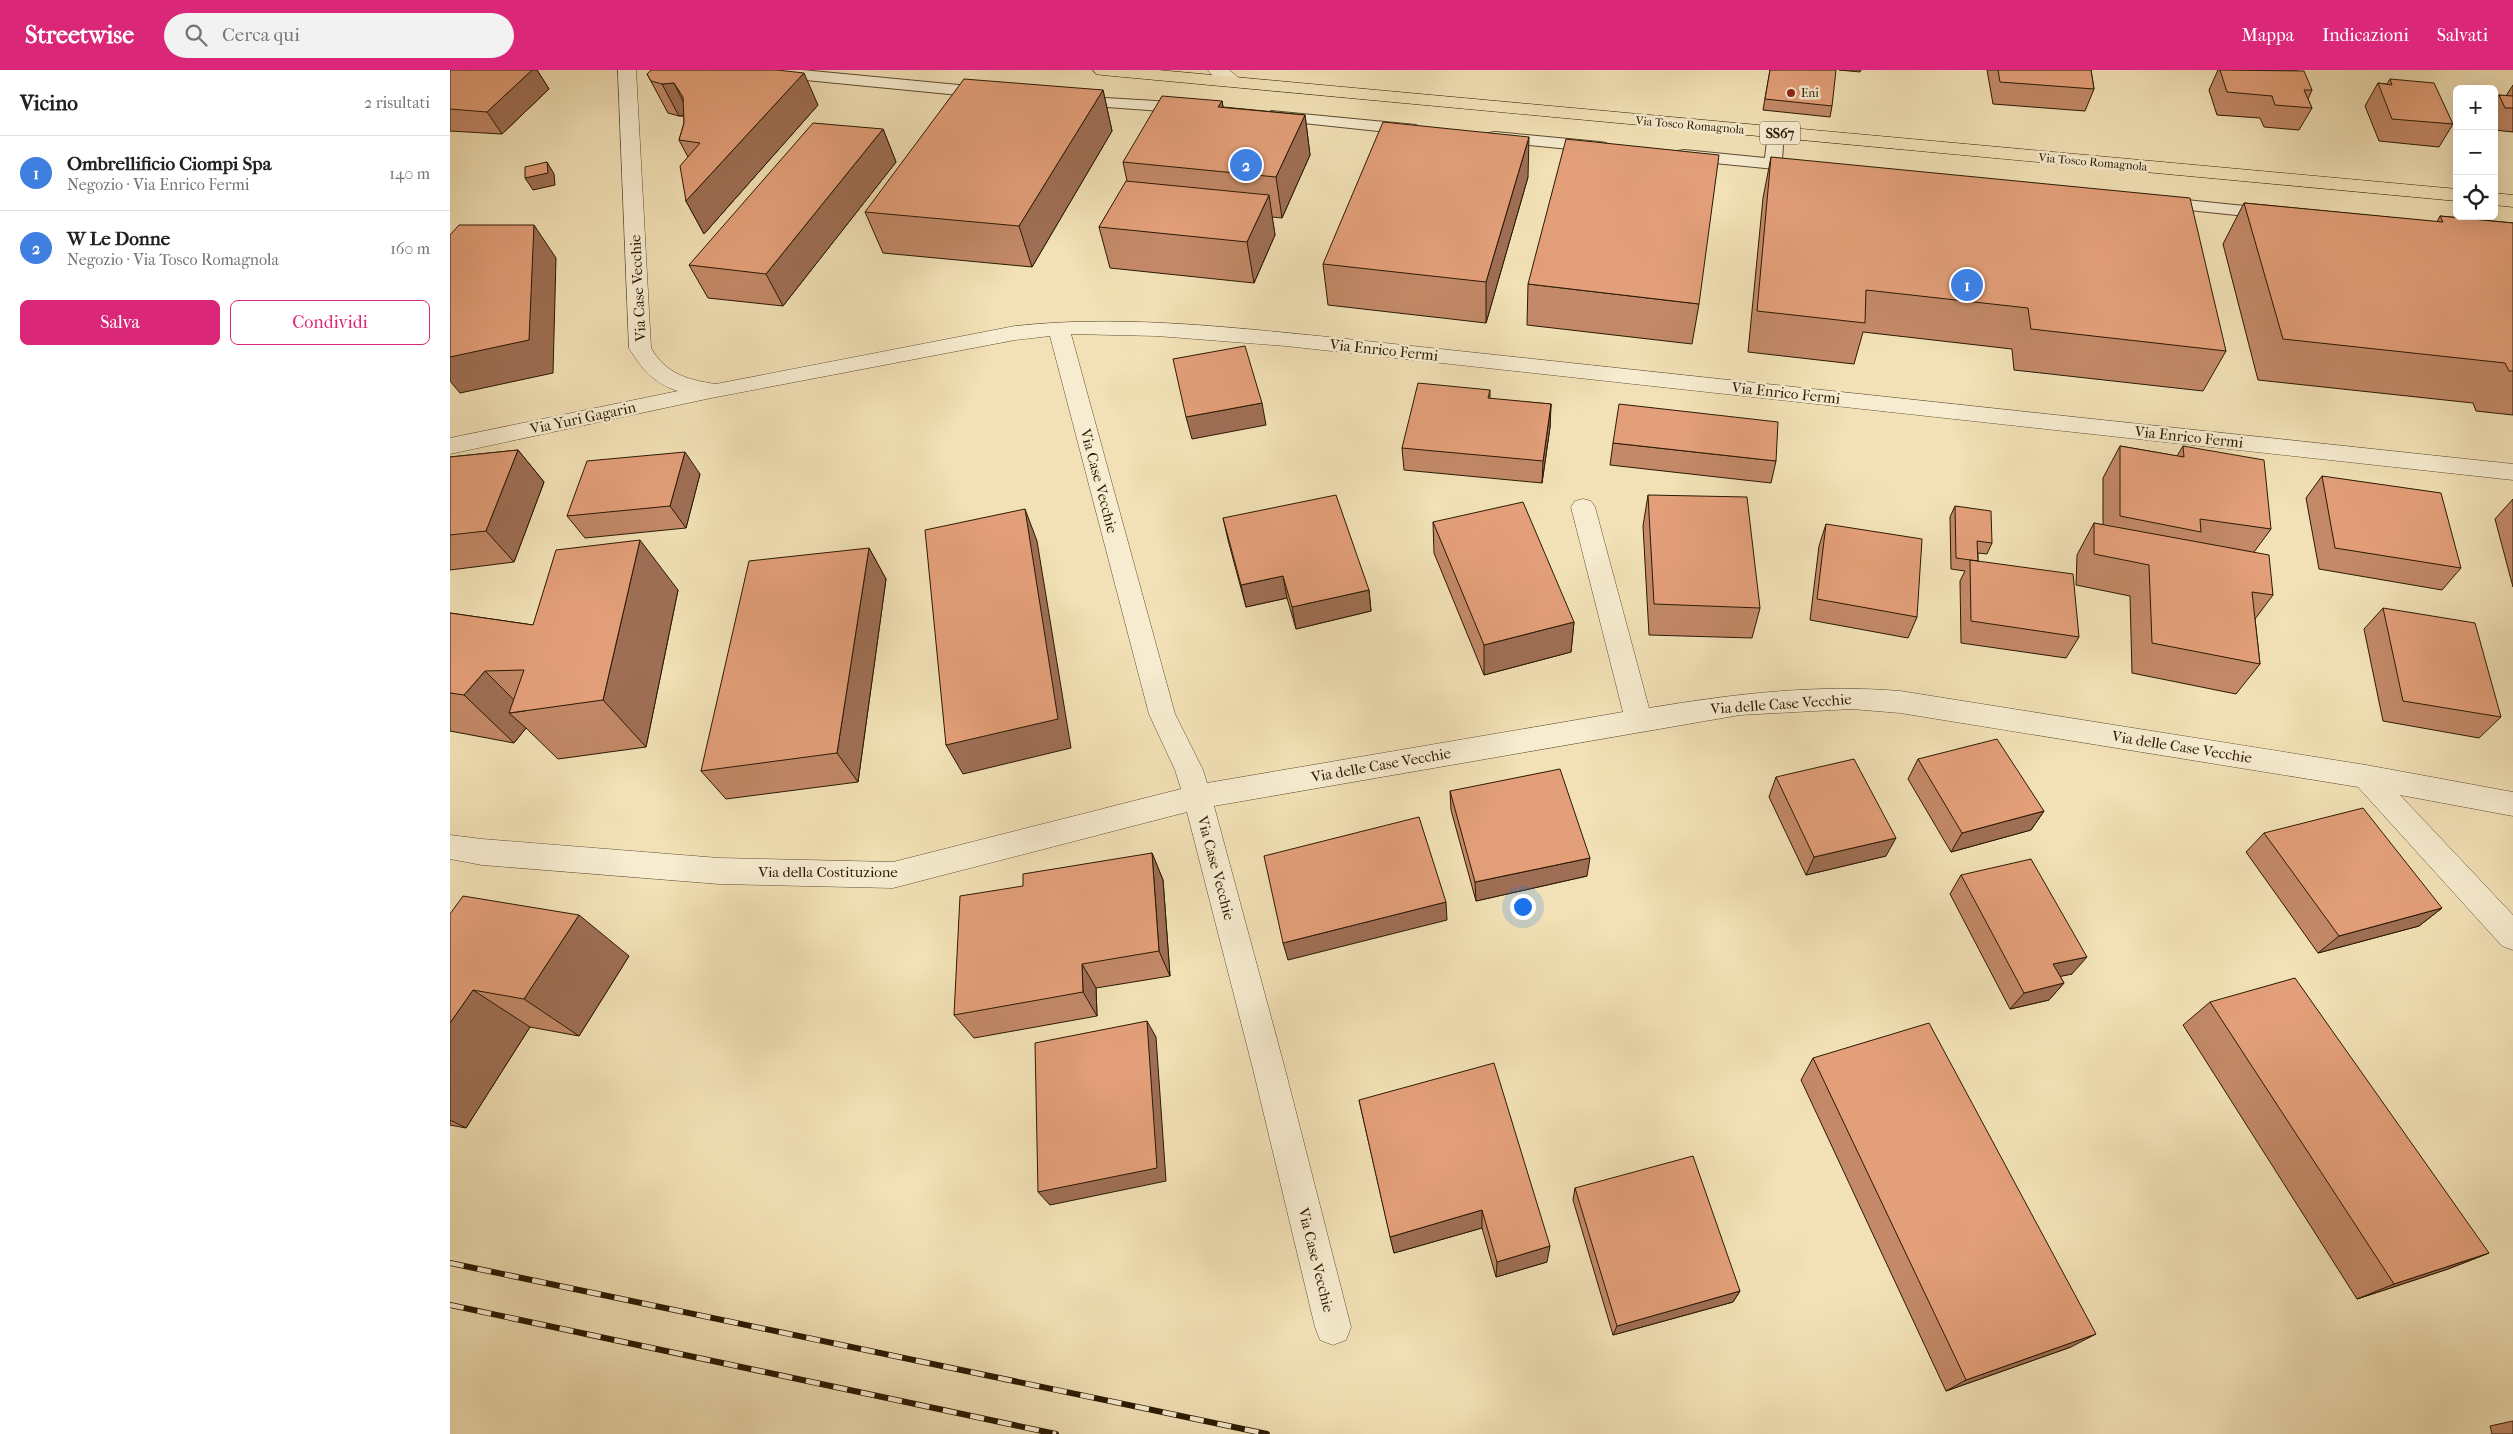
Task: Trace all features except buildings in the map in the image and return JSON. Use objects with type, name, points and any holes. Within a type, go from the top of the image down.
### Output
[{"type":"main road","name":"Via Tosco Romagnola","points":[[1102,70],[1150,72],[1236,82],[2453,195]]},
{"type":"main road","points":[[2498,199],[2513,201]]},
{"type":"street","name":"Via Case Vecchie","points":[[628,70],[640,348],[648,364],[668,380],[686,388],[716,391],[1016,333],[1059,328],[1162,714],[1172,739],[1189,770],[1197,797],[1269,1070],[1333,1326]]},
{"type":"street","points":[[1217,70],[1236,82]]},
{"type":"street","name":"Via Enrico Fermi","points":[[1059,328],[1118,326],[1319,342],[2513,472]]},
{"type":"street","name":"Via Yuri Gagarin","points":[[450,446],[716,391]]},
{"type":"street","points":[[1583,506],[1639,720]]},
{"type":"street","name":"Via delle Case Vecchie","points":[[1197,797],[1740,704],[1852,698],[1910,703],[2366,777],[2513,804]]},
{"type":"street","points":[[2366,777],[2513,936]]},
{"type":"street","name":"Via della Costituzione","points":[[450,847],[482,852],[719,871],[892,874],[1197,797]]},
{"type":"lane","points":[[754,70],[1006,94]]},
{"type":"lane","points":[[1055,99],[1122,106],[1160,106],[1209,110]]},
{"type":"lane","points":[[1259,115],[1428,131]]},
{"type":"lane","points":[[1773,164],[1776,132]]},
{"type":"lane","points":[[1478,136],[1617,148]]},
{"type":"lane","points":[[1666,153],[1823,169]]},
{"type":"lane","points":[[2140,200],[2289,215]]},
{"type":"railway","points":[[450,1263],[1267,1434]]},
{"type":"railway","points":[[450,1305],[1056,1434]]},
{"type":"place","name":"Eni","points":[[1791,93]]},
{"type":"place","name":"W Le Donne","points":[[1246,165]]},
{"type":"place","name":"Ombrellificio Ciompi Spa","points":[[1967,285]]}]
